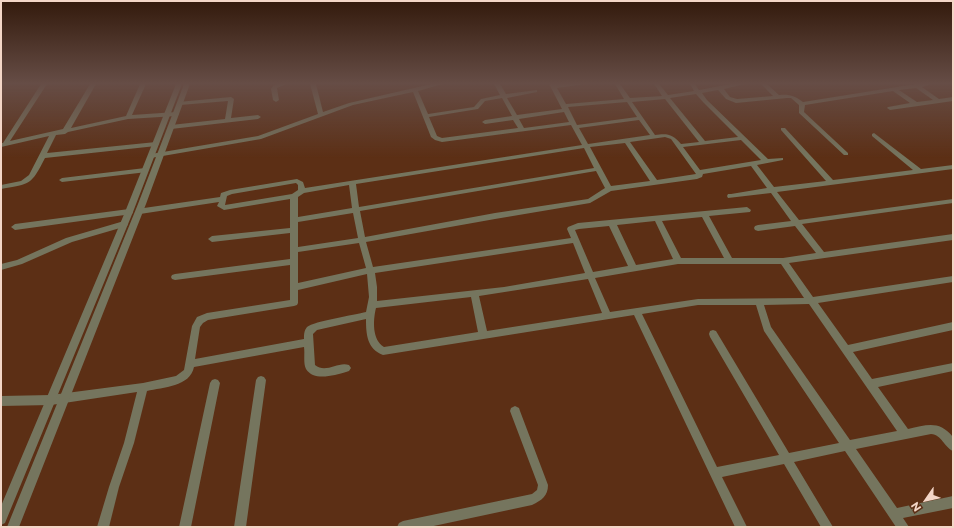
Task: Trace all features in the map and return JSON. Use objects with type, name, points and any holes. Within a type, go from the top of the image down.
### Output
[{"type":"street","points":[[3,145],[27,109]]},
{"type":"street","points":[[66,132],[79,109]]},
{"type":"street","points":[[128,118],[132,109]]},
{"type":"street","points":[[13,527],[140,210],[171,127],[173,109]]},
{"type":"street","points":[[1,519],[156,144],[176,109]]},
{"type":"street","points":[[228,121],[230,109]]},
{"type":"street","points":[[319,109],[321,115]]},
{"type":"street","points":[[151,156],[254,139],[338,109]]},
{"type":"street","points":[[423,109],[434,137],[442,140],[640,118]]},
{"type":"street","points":[[426,116],[473,109]]},
{"type":"street","points":[[511,109],[522,130]]},
{"type":"street","points":[[485,122],[561,109]]},
{"type":"street","points":[[565,109],[610,189]]},
{"type":"street","points":[[633,109],[654,137]]},
{"type":"street","points":[[675,109],[703,143]]},
{"type":"street","points":[[714,109],[766,161]]},
{"type":"street","points":[[802,109],[802,112],[846,154]]},
{"type":"street","points":[[3,145],[128,118],[172,114]]},
{"type":"street","points":[[171,127],[258,118]]},
{"type":"street","points":[[783,129],[831,182]]},
{"type":"street","points":[[1,186],[23,183],[32,176],[53,134]]},
{"type":"street","points":[[874,135],[919,171]]},
{"type":"street","points":[[1,401],[51,400],[143,387],[183,377],[188,372],[196,326],[200,320],[207,317],[294,303],[294,220],[298,194],[301,184],[297,181],[230,192],[224,195],[222,199],[221,206],[224,208],[298,194],[352,182],[626,140],[670,136],[699,172]]},
{"type":"street","points":[[679,146],[743,138]]},
{"type":"street","points":[[626,140],[655,183]]},
{"type":"street","points":[[42,156],[156,144]]},
{"type":"street","points":[[699,172],[781,159]]},
{"type":"street","points":[[752,163],[822,256]]},
{"type":"street","points":[[731,196],[953,167]]},
{"type":"street","points":[[294,220],[598,169]]},
{"type":"street","points":[[62,180],[145,170]]},
{"type":"street","points":[[294,250],[362,240],[495,216],[590,201],[610,189],[697,177],[700,175],[699,172]]},
{"type":"street","points":[[352,182],[362,240],[371,270],[374,304],[370,315],[372,343],[377,349],[383,351],[698,302],[811,302],[953,279]]},
{"type":"street","points":[[140,210],[222,199]]},
{"type":"street","points":[[758,228],[953,201]]},
{"type":"street","points":[[607,316],[571,229],[578,226],[747,210]]},
{"type":"street","points":[[15,227],[129,212]]},
{"type":"street","points":[[704,214],[729,260]]},
{"type":"street","points":[[658,219],[678,261]]},
{"type":"street","points":[[612,223],[633,268]]},
{"type":"street","points":[[1,267],[19,262],[69,240],[124,224]]},
{"type":"street","points":[[212,239],[294,230]]},
{"type":"street","points":[[374,304],[504,290],[678,261],[783,261],[953,237]]},
{"type":"street","points":[[294,287],[371,270],[575,240]]},
{"type":"street","points":[[175,277],[294,261]]},
{"type":"street","points":[[783,261],[906,435]]},
{"type":"street","points":[[474,293],[483,335]]},
{"type":"street","points":[[759,302],[767,328],[903,527]]},
{"type":"street","points":[[636,311],[741,527]]},
{"type":"street","points":[[346,368],[322,373],[314,372],[310,367],[308,333],[311,329],[370,315]]},
{"type":"street","points":[[846,350],[953,326]]},
{"type":"street","points":[[713,334],[827,527]]},
{"type":"street","points":[[189,364],[308,342]]},
{"type":"street","points":[[870,384],[953,367]]},
{"type":"street","points":[[240,527],[261,380]]},
{"type":"street","points":[[185,527],[215,383]]},
{"type":"street","points":[[103,527],[114,487],[129,443],[143,387]]},
{"type":"street","points":[[403,527],[532,500],[539,496],[543,491],[543,485],[515,411]]},
{"type":"street","points":[[714,473],[936,429],[952,443]]},
{"type":"street","points":[[894,514],[953,502]]}]
